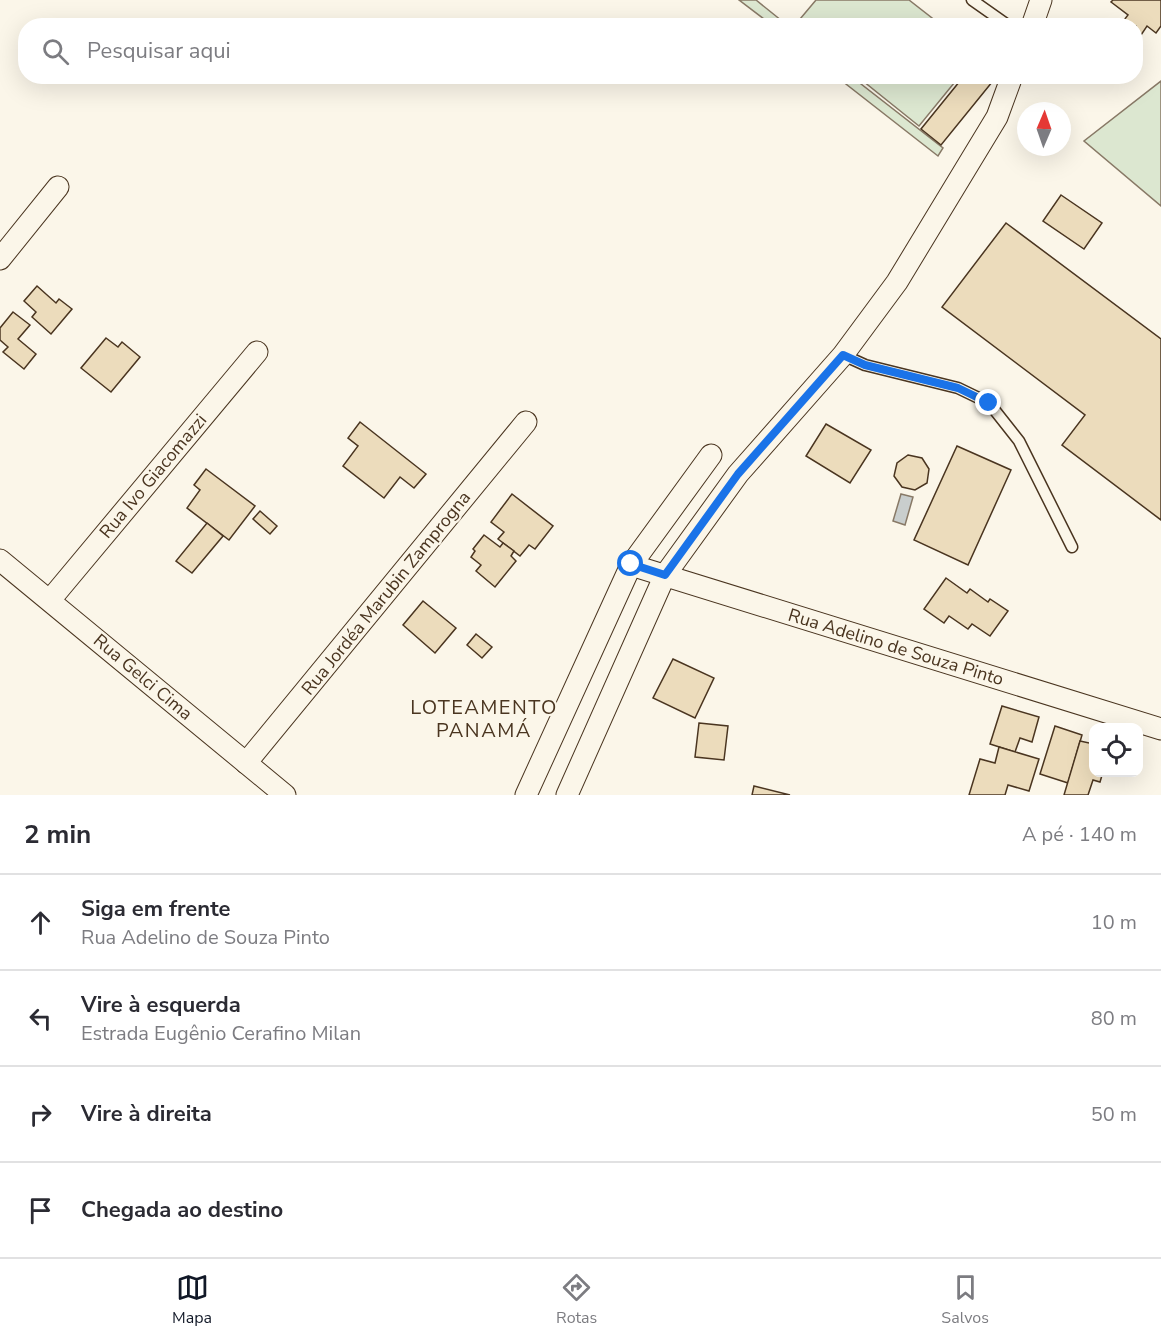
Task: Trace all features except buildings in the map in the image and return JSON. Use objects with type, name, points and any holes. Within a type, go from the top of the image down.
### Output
[{"type":"street","points":[[1035,18],[1041,0]]},
{"type":"street","points":[[567,795],[665,575],[738,474],[843,355],[897,282],[997,117],[1009,84]]},
{"type":"street","points":[[0,259],[58,187]]},
{"type":"street","name":"Rua Ivo Giacomazzi","points":[[50,600],[257,352]]},
{"type":"street","name":"Rua Jordéa Marubin Zamprogna","points":[[246,763],[526,422]]},
{"type":"street","points":[[526,795],[631,564],[711,455]]},
{"type":"street","name":"Rua Gelci Cima","points":[[0,560],[285,795]]},
{"type":"street","name":"Rua Adelino de Souza Pinto","points":[[631,564],[1161,729]]},
{"type":"lane","points":[[972,0],[998,18]]},
{"type":"lane","points":[[843,355],[865,365],[958,388],[989,403],[1019,441],[1072,547]]},
{"type":"green space","points":[[739,0],[756,0],[778,18],[763,18]]},
{"type":"green space","points":[[816,0],[909,0],[932,18],[801,18]]},
{"type":"green space","points":[[1161,81],[1161,206],[1084,141]]},
{"type":"green space","points":[[846,84],[861,84],[943,148],[938,156]]},
{"type":"green space","points":[[867,84],[953,84],[919,126]]},
{"type":"shaded area","points":[[901,494],[913,497],[905,525],[893,521]]},
{"type":"district","name":"LOTEAMENTO PANAMÁ","points":[[484,718]]},
{"type":"route","points":[[631,564],[665,575],[738,474],[843,355],[865,365],[958,388],[989,403]]}]
